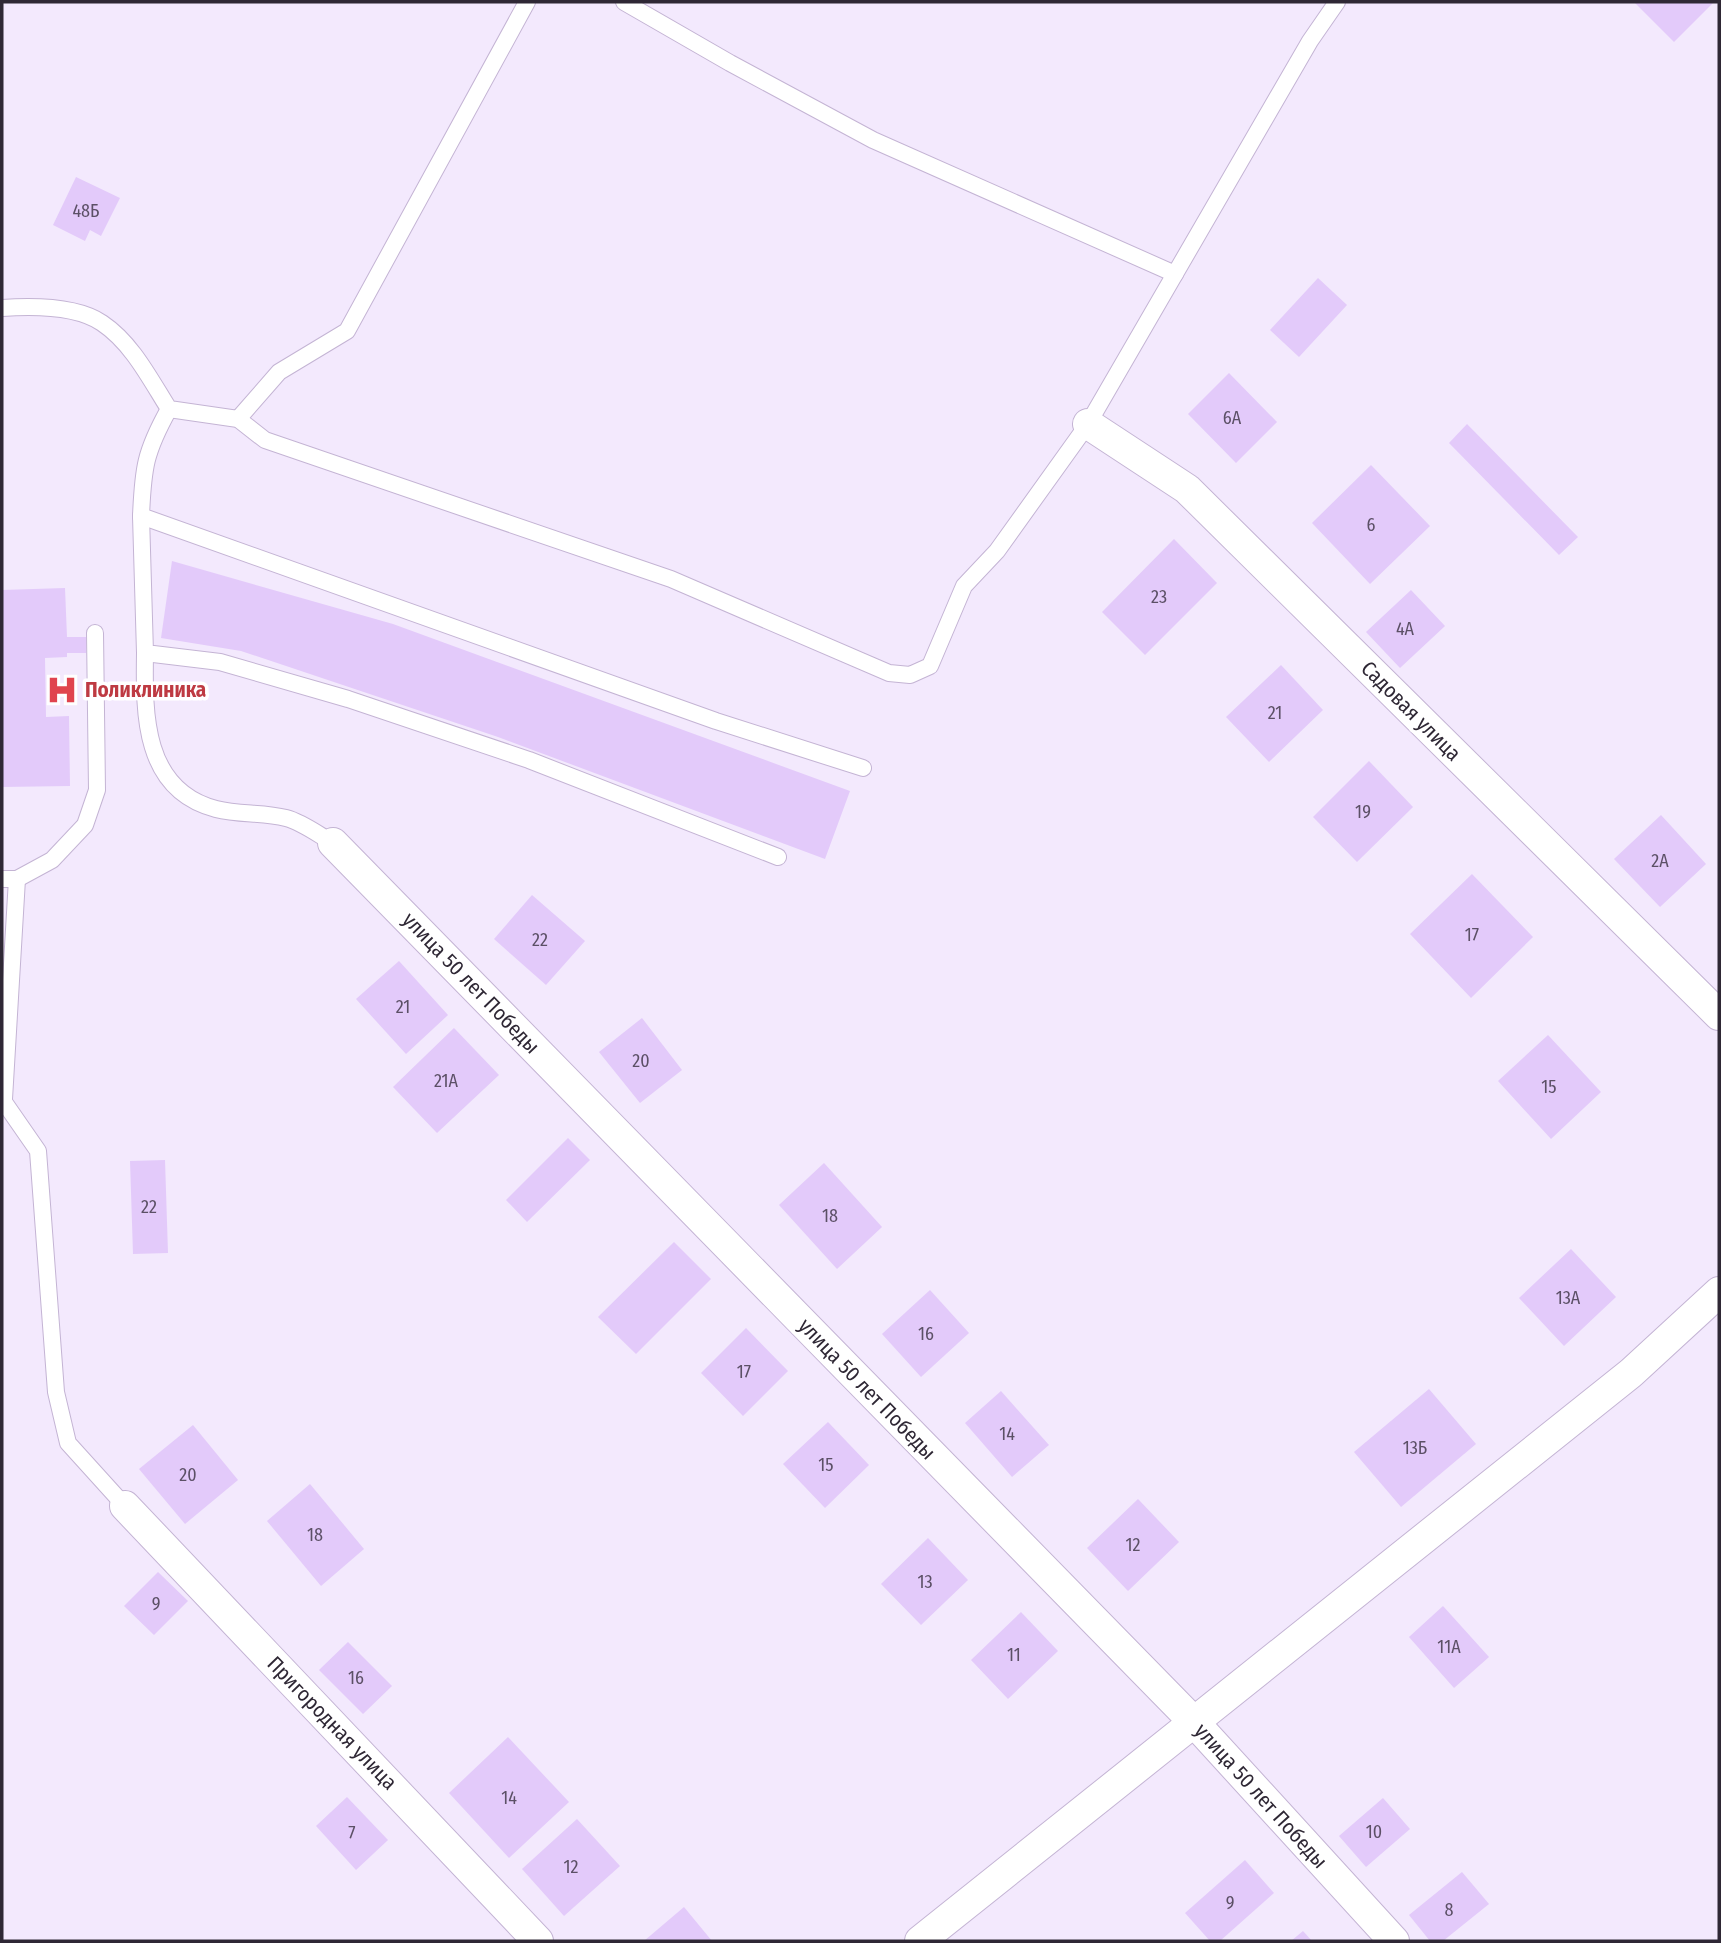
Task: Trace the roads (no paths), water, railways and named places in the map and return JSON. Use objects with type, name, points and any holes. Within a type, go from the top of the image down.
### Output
[{"type":"street","name":"Садовая улица","points":[[1088,424],[1187,489],[1719,1015]]},
{"type":"street","name":"улица 50 лет Победы","points":[[333,843],[1193,1721],[1394,1941]]},
{"type":"street","points":[[920,1941],[1631,1373],[1719,1292]]},
{"type":"street","name":"Пригородная улица","points":[[125,1506],[538,1941]]},
{"type":"lane","points":[[239,419],[279,372],[347,331],[527,2]]},
{"type":"lane","points":[[624,2],[873,140],[1175,274]]},
{"type":"lane","points":[[2,308],[25,306],[67,311],[102,323],[132,352],[169,408],[239,419],[265,440],[671,579],[889,673],[910,675],[930,666],[964,586],[997,551],[1088,424],[1310,41],[1337,2]]},
{"type":"lane","points":[[169,408],[151,441],[143,471],[141,516],[144,709],[150,745],[168,778],[193,800],[217,810],[288,818],[333,843]]},
{"type":"lane","points":[[141,516],[716,721],[863,768]]},
{"type":"lane","points":[[95,634],[97,790],[85,825],[52,860],[9,879],[3,1099],[38,1151],[56,1392],[68,1443],[125,1506]]},
{"type":"lane","points":[[145,653],[220,662],[348,699],[529,760],[778,858]]},
{"type":"place","name":"Поликлиника","points":[[62,690]]}]
